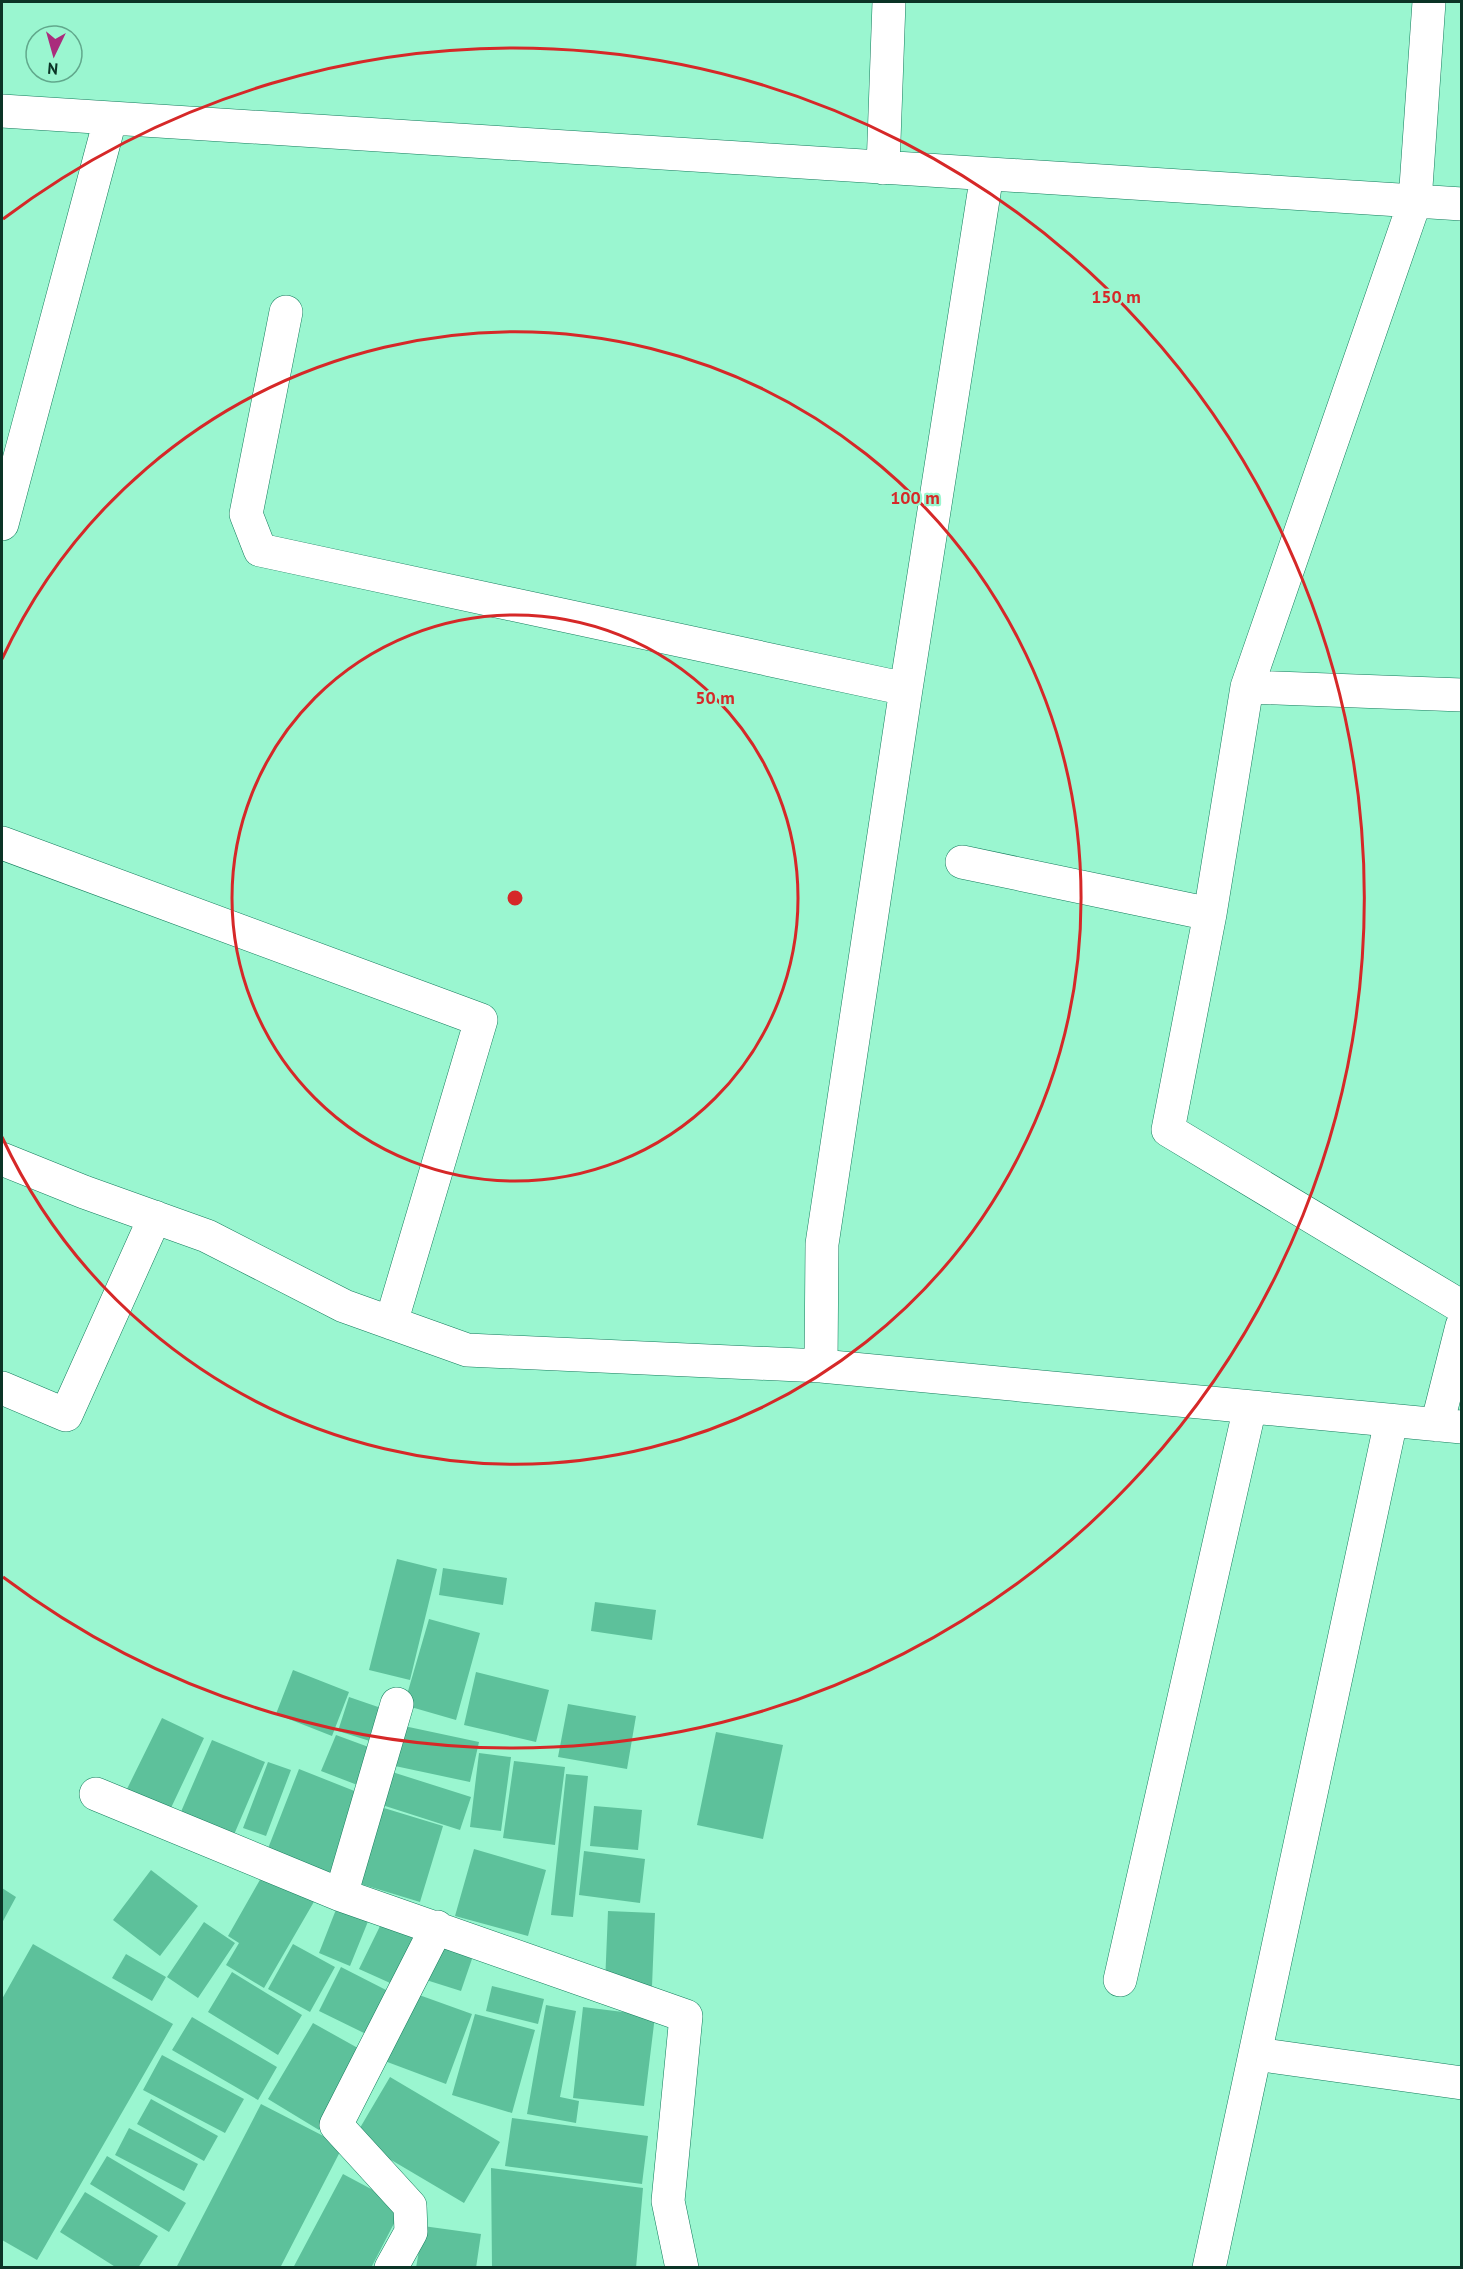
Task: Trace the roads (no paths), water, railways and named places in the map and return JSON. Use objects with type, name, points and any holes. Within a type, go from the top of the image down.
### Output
[{"type":"street","points":[[883,168],[889,2]]},
{"type":"street","points":[[1429,2],[1415,201],[1248,687],[1210,914],[1168,1130],[1461,1307]]},
{"type":"street","points":[[2,111],[110,120],[1461,204]]},
{"type":"street","points":[[2,524],[110,120]]},
{"type":"street","points":[[821,1366],[822,1244],[987,174]]},
{"type":"street","points":[[286,312],[246,513],[260,550],[906,689]]},
{"type":"street","points":[[1248,687],[1461,695]]},
{"type":"street","points":[[2,843],[481,1020],[391,1323]]},
{"type":"street","points":[[962,862],[1210,914]]},
{"type":"street","points":[[2,1159],[207,1236],[344,1306],[467,1350],[821,1366],[1449,1426],[1461,1326]]},
{"type":"street","points":[[2,1388],[66,1415],[155,1217]]},
{"type":"street","points":[[1120,1980],[1250,1407]]},
{"type":"street","points":[[1209,2268],[1391,1421]]},
{"type":"street","points":[[341,1895],[397,1704]]},
{"type":"street","points":[[96,1794],[341,1895],[686,2016],[669,2201],[682,2268]]},
{"type":"street","points":[[391,2268],[411,2232],[410,2206],[336,2126],[437,1927]]},
{"type":"street","points":[[1256,2054],[1461,2083]]}]
